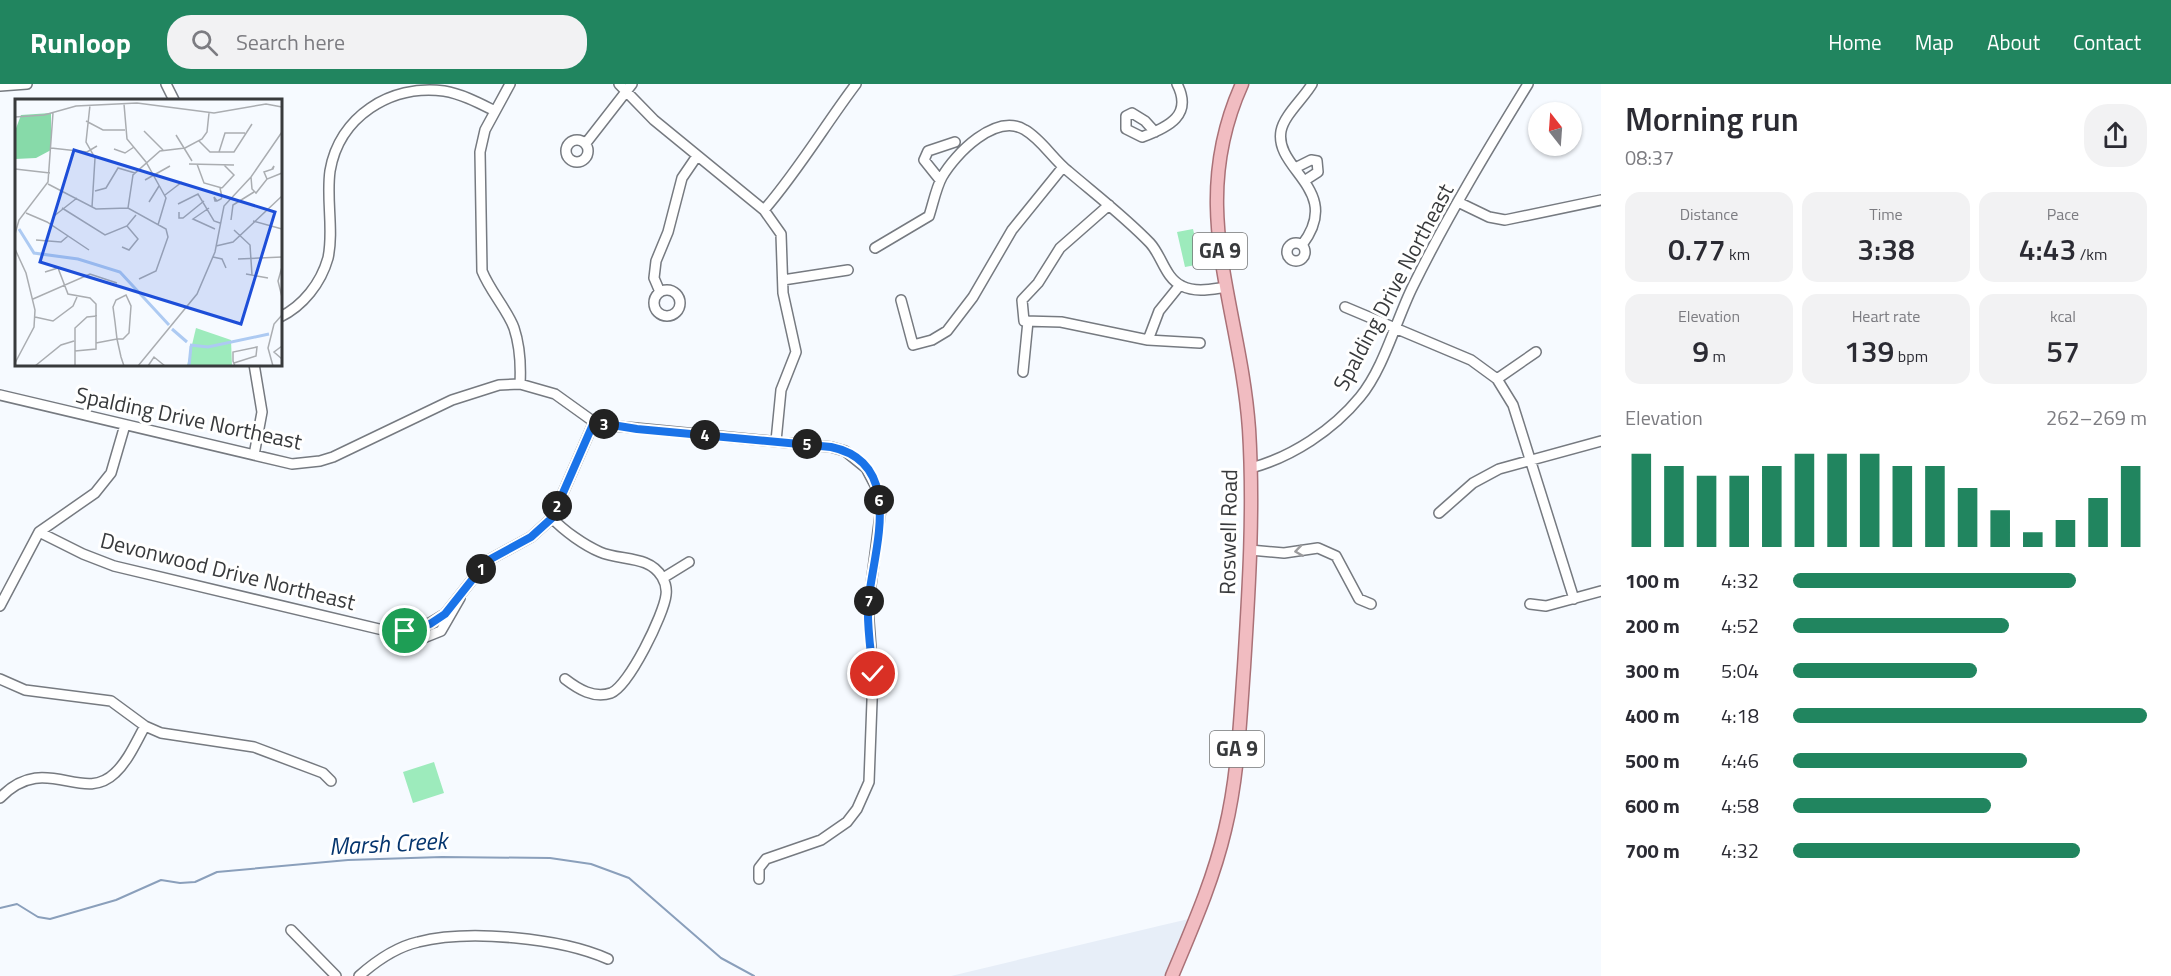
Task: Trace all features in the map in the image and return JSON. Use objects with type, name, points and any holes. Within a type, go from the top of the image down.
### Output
[{"type":"main road","name":"Roswell Road","points":[[1172,976],[1204,897],[1226,827],[1235,780],[1242,694],[1250,550],[1251,468],[1244,382],[1216,216],[1216,184],[1226,125],[1242,84]]},
{"type":"street","points":[[0,86],[27,84]]},
{"type":"street","points":[[166,84],[174,99]]},
{"type":"street","points":[[510,84],[485,130],[480,152],[482,271],[489,288],[514,328],[521,363],[520,384]]},
{"type":"street","points":[[764,210],[786,185],[822,129],[856,84]]},
{"type":"street","points":[[1155,132],[1184,107],[1184,98],[1177,84]]},
{"type":"street","points":[[1302,245],[1312,231],[1315,209],[1311,193],[1281,145],[1281,129],[1312,84]]},
{"type":"street","name":"Spalding Drive Northeast","points":[[1251,468],[1275,459],[1337,422],[1366,388],[1435,242],[1528,84]]},
{"type":"street","points":[[586,143],[626,86],[654,120],[764,210],[781,234],[783,293],[796,352],[781,390],[776,441]]},
{"type":"street","points":[[282,316],[305,300],[316,284],[327,259],[329,184],[333,159],[344,133],[362,112],[392,95],[425,89],[459,94],[495,111]]},
{"type":"street","points":[[875,248],[930,216],[940,180],[967,148],[988,130],[1004,125],[1024,129],[1063,167],[1109,205],[1152,245],[1171,277],[1180,285],[1193,290],[1227,287]]},
{"type":"street","points":[[940,180],[924,160],[928,151],[955,142]]},
{"type":"street","points":[[660,292],[654,278],[656,261],[668,232],[682,178],[697,156]]},
{"type":"street","points":[[1296,168],[1311,160],[1317,161],[1318,172],[1304,181]]},
{"type":"street","points":[[902,300],[913,345],[932,340],[946,331],[973,297],[1012,230],[1063,167]]},
{"type":"street","points":[[1460,203],[1489,217],[1504,220],[1601,200]]},
{"type":"street","points":[[1109,205],[1060,248],[1038,283],[1022,300],[1024,321],[1061,322],[1148,340],[1200,344]]},
{"type":"street","points":[[783,280],[848,270]]},
{"type":"street","points":[[1148,340],[1159,311],[1180,285]]},
{"type":"street","points":[[1345,307],[1472,360],[1497,379],[1513,405],[1574,599]]},
{"type":"street","points":[[1023,372],[1028,321]]},
{"type":"street","points":[[1497,379],[1536,352]]},
{"type":"street","points":[[254,366],[262,412],[254,455]]},
{"type":"street","name":"Spalding Drive Northeast","points":[[0,395],[292,464],[320,461],[484,388],[520,384],[555,394],[594,422],[637,429],[831,447],[846,451],[866,468],[878,491],[880,525],[868,608],[873,674],[872,767],[864,796],[847,822],[821,840],[766,859],[759,868],[759,879]]},
{"type":"street","points":[[565,679],[583,691],[596,695],[611,693],[623,685],[644,648],[665,602],[666,590],[663,578],[648,562],[612,556],[592,549],[552,518],[594,422]]},
{"type":"street","points":[[0,606],[39,532],[95,493],[111,473],[125,426]]},
{"type":"street","points":[[1439,513],[1485,476],[1530,460],[1601,441]]},
{"type":"street","name":"Devonwood Drive Northeast","points":[[39,532],[83,554],[114,566],[421,639],[435,636],[444,627],[460,598],[487,561],[531,537],[552,518]]},
{"type":"street","points":[[1250,550],[1284,553],[1318,548],[1336,556],[1359,599],[1371,604]]},
{"type":"street","points":[[663,578],[689,562]]},
{"type":"street","points":[[1530,604],[1546,606],[1601,591]]},
{"type":"street","points":[[0,679],[25,690],[111,701],[145,726],[177,737],[254,747],[323,772],[331,781]]},
{"type":"street","points":[[0,798],[15,784],[41,776],[86,784],[105,780],[121,767],[145,726]]},
{"type":"street","points":[[291,930],[336,976]]},
{"type":"street","points":[[359,976],[392,952],[417,942],[441,937],[554,942],[582,948],[608,959]]},
{"type":"shaded area","points":[[1193,918],[1171,976],[951,976],[1163,925]]},
{"type":"green space","points":[[1193,229],[1201,264],[1185,267],[1177,232]]},
{"type":"green space","points":[[434,762],[444,793],[413,803],[403,772]]},
{"type":"waterway","name":"Marsh Creek","points":[[0,908],[17,904],[38,917],[50,919],[116,900],[161,880],[180,883],[195,882],[217,872],[348,860],[442,857],[550,858],[591,864],[629,878],[721,958],[754,976]]},
{"type":"route","points":[[405,631],[430,624],[445,614],[460,598],[487,561],[503,550],[531,537],[552,518],[594,422],[637,429],[831,447],[846,451],[856,458],[873,479],[881,508],[877,557],[868,608],[873,674]]}]
